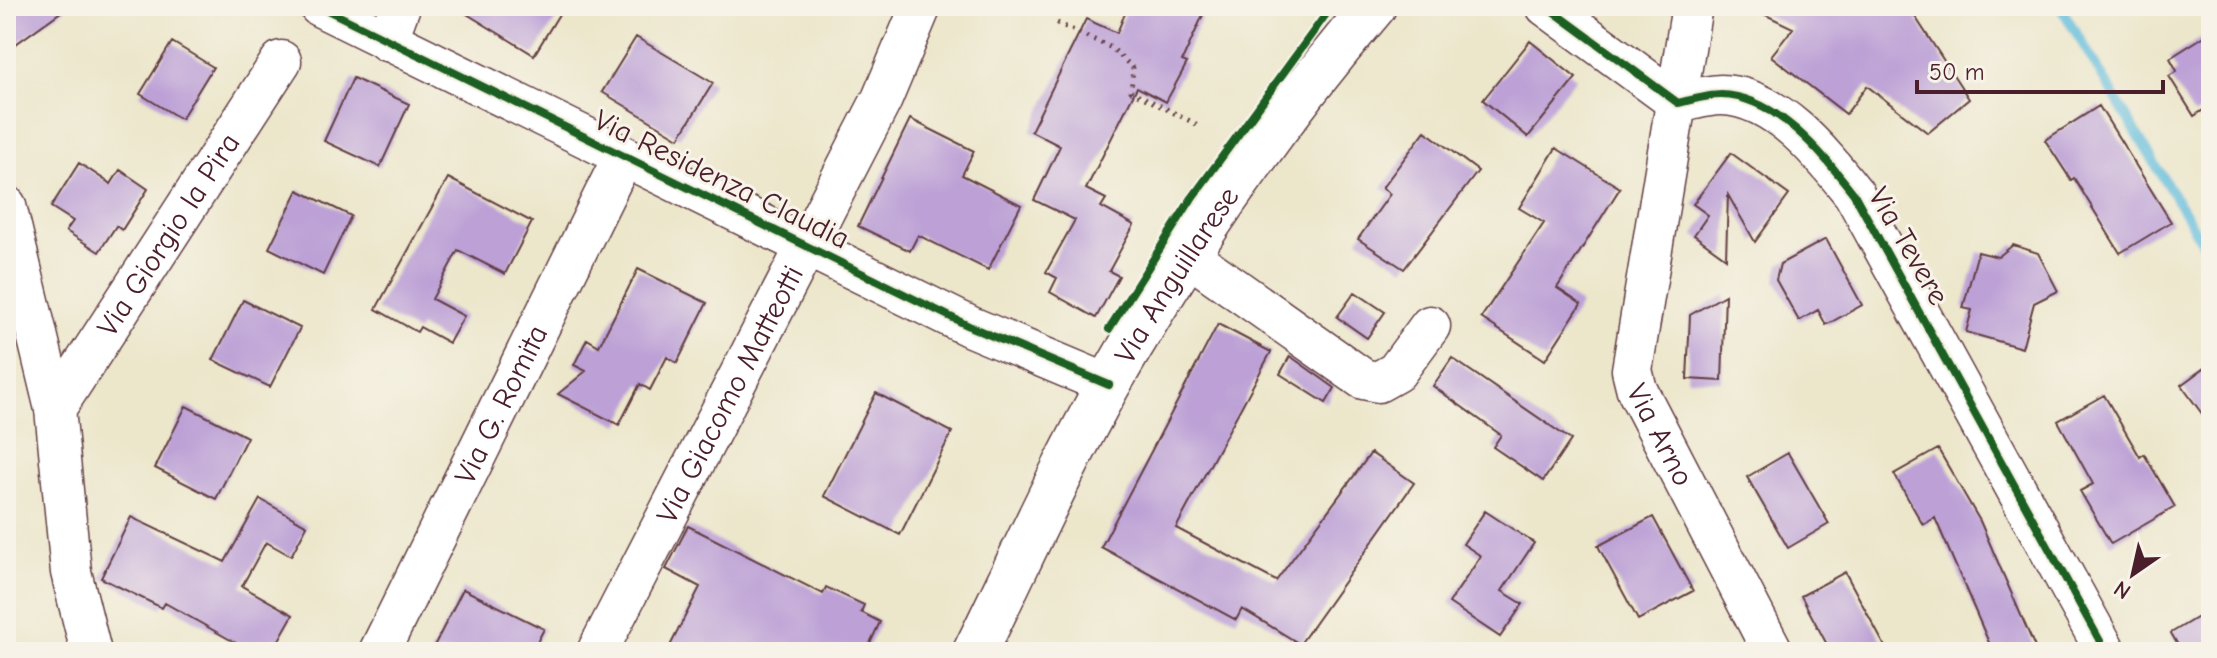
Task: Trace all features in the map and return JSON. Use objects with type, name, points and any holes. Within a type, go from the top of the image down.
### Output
[{"type":"main road","name":"Via Anguillarese","points":[[975,652],[1055,485],[1109,385],[1250,165],[1374,6]]},
{"type":"street","name":"Via Residenza Claudia","points":[[319,6],[394,24],[623,157],[971,327],[1109,385]]},
{"type":"street","name":"Via Giacomo Matteotti","points":[[597,652],[882,99],[921,6]]},
{"type":"street","points":[[1546,6],[1678,103]]},
{"type":"street","name":"Via Arno","points":[[1692,6],[1632,370],[1637,390],[1773,652]]},
{"type":"street","name":"Via Giorgio la Pira","points":[[55,409],[281,61]]},
{"type":"street","name":"Via Tevere","points":[[1678,103],[1722,95],[1762,107],[1797,131],[1830,162],[1854,194],[2106,652]]},
{"type":"street","name":"Via G. Romita","points":[[379,652],[623,157]]},
{"type":"street","points":[[6,206],[55,409],[71,572],[91,652]]},
{"type":"street","points":[[1189,256],[1363,379],[1378,382],[1396,372],[1430,326]]},
{"type":"path","points":[[1057,23],[1121,53],[1133,68],[1131,91],[1198,125]]},
{"type":"building","points":[[6,6],[69,6],[6,51]]},
{"type":"building","points":[[454,6],[564,6],[534,55]]},
{"type":"building","points":[[1128,6],[1207,6],[1182,61],[1187,63],[1166,102],[1137,87],[1086,189],[1106,199],[1101,207],[1134,225],[1109,271],[1119,276],[1096,318],[1050,292],[1057,278],[1046,272],[1075,220],[1034,200],[1060,146],[1031,131],[1086,19],[1117,33]]},
{"type":"building","points":[[1747,6],[1900,6],[1914,15],[1969,99],[1928,133],[1867,86],[1846,114],[1771,56],[1793,28]]},
{"type":"building","points":[[2211,32],[2211,105],[2194,116],[2169,76],[2177,71],[2170,58]]},
{"type":"building","points":[[636,37],[713,83],[679,138],[602,92]]},
{"type":"building","points":[[1530,41],[1576,78],[1528,137],[1483,100]]},
{"type":"building","points":[[172,42],[213,67],[181,119],[140,94]]},
{"type":"building","points":[[353,78],[409,104],[380,167],[324,141]]},
{"type":"building","points":[[2099,106],[2171,222],[2120,253],[2074,178],[2071,180],[2045,140]]},
{"type":"building","points":[[910,119],[974,151],[962,175],[1021,205],[988,270],[918,235],[910,251],[858,226]]},
{"type":"building","points":[[1425,131],[1478,171],[1404,269],[1358,239],[1390,194],[1382,188]]},
{"type":"building","points":[[1556,148],[1620,188],[1557,288],[1581,304],[1545,360],[1481,318],[1544,223],[1519,208]]},
{"type":"building","points":[[1731,153],[1789,195],[1755,242],[1728,195],[1726,258],[1694,235],[1708,215],[1693,204]]},
{"type":"building","points":[[79,163],[111,184],[120,170],[148,189],[122,230],[116,226],[99,252],[66,231],[73,221],[51,207]]},
{"type":"building","points":[[448,178],[532,222],[505,274],[458,250],[432,299],[464,316],[449,343],[420,327],[417,332],[376,309]]},
{"type":"building","points":[[298,190],[351,216],[323,275],[269,248]]},
{"type":"building","points":[[1826,239],[1862,305],[1826,325],[1818,310],[1799,321],[1776,280],[1780,264]]},
{"type":"building","points":[[2013,245],[2038,253],[2058,291],[2034,303],[2022,348],[1966,332],[1972,310],[1963,308],[1978,252],[1998,257]]},
{"type":"building","points":[[638,269],[707,303],[677,363],[667,357],[650,390],[640,384],[619,425],[558,394],[586,371],[574,365],[587,339],[599,346]]},
{"type":"building","points":[[1355,292],[1385,312],[1367,338],[1337,317]]},
{"type":"building","points":[[1725,295],[1722,381],[1687,379],[1690,315]]},
{"type":"building","points":[[243,300],[300,328],[270,387],[213,360]]},
{"type":"building","points":[[1218,324],[1271,352],[1176,528],[1276,581],[1371,453],[1414,483],[1300,644],[1242,609],[1236,620],[1101,547]]},
{"type":"building","points":[[1290,356],[1335,388],[1326,403],[1280,374]]},
{"type":"building","points":[[1452,358],[1571,440],[1543,481],[1493,447],[1501,435],[1433,386]]},
{"type":"building","points":[[2211,363],[2211,426],[2181,385]]},
{"type":"building","points":[[876,393],[952,432],[900,535],[824,496]]},
{"type":"building","points":[[2104,395],[2140,457],[2144,454],[2175,507],[2111,544],[2080,491],[2093,484],[2058,421]]},
{"type":"building","points":[[186,406],[247,437],[216,499],[155,468]]},
{"type":"building","points":[[1938,449],[1980,521],[2037,652],[1993,652],[1935,518],[1923,525],[1894,474]]},
{"type":"building","points":[[1788,453],[1829,524],[1788,548],[1747,477]]},
{"type":"building","points":[[260,499],[307,526],[291,556],[266,542],[242,586],[293,615],[275,647],[266,642],[260,652],[252,652],[165,603],[162,608],[101,578],[131,517],[225,562]]},
{"type":"building","points":[[1485,511],[1534,543],[1502,591],[1523,604],[1500,637],[1449,603],[1481,556],[1463,544]]},
{"type":"building","points":[[1653,517],[1693,591],[1638,620],[1598,546]]},
{"type":"building","points":[[688,526],[823,594],[826,587],[864,605],[861,612],[880,622],[866,652],[667,652],[700,587],[666,569]]},
{"type":"building","points":[[1845,572],[1888,652],[1831,652],[1801,596]]},
{"type":"building","points":[[463,589],[544,629],[532,652],[431,652]]},
{"type":"building","points":[[2211,609],[2211,652],[2182,652],[2171,633]]},
{"type":"waterway","points":[[2060,6],[2211,257]]},
{"type":"cycle path","points":[[319,6],[971,327],[1109,385]]},
{"type":"cycle path","points":[[1109,329],[1192,198],[1332,6]]},
{"type":"cycle path","points":[[1546,6],[1678,103],[1721,95],[1761,105],[1797,130],[1828,162],[1854,194],[2106,652]]}]
